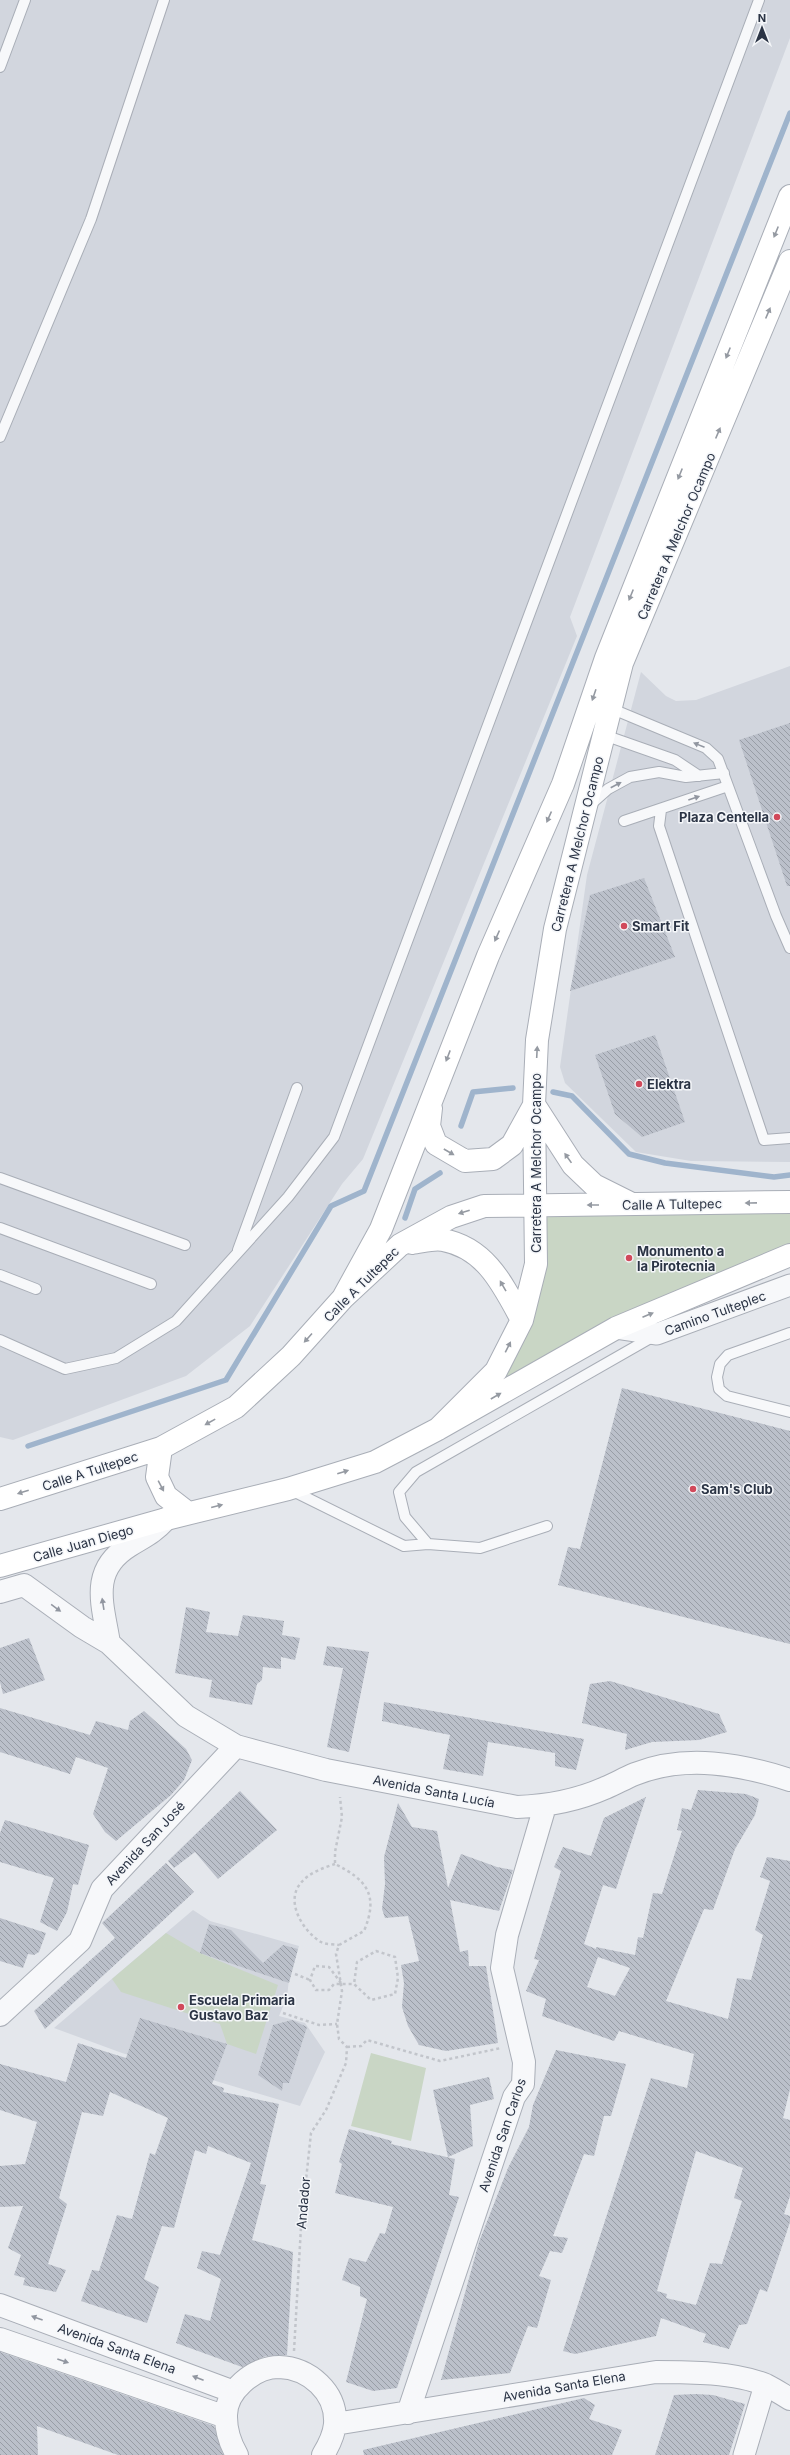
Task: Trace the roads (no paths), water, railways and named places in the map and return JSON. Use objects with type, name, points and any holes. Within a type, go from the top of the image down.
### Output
[{"type":"main road","name":"Carretera A Melchor Ocampo","points":[[344,1298],[381,1229],[488,956],[563,784],[606,658],[790,196]]},
{"type":"main road","name":"Carretera A Melchor Ocampo","points":[[438,1429],[496,1371],[522,1320],[536,1264],[534,1204],[534,1105],[538,1040],[555,929],[610,708],[622,663],[790,261]]},
{"type":"main road","points":[[433,1094],[429,1126],[436,1144],[466,1161],[493,1159],[512,1145],[534,1105],[572,1165],[594,1185],[633,1205]]},
{"type":"main road","name":"Calle A Tultepec","points":[[0,1500],[161,1448],[236,1407],[291,1356],[344,1298],[400,1245],[451,1217],[484,1206],[534,1204],[633,1205],[790,1202]]},
{"type":"main road","points":[[400,1245],[442,1240],[469,1249],[496,1272],[522,1320]]},
{"type":"main road","points":[[166,1519],[288,1489],[376,1462],[438,1429],[616,1328],[790,1255]]},
{"type":"main road","points":[[161,1448],[157,1477],[166,1496],[188,1513]]},
{"type":"main road","name":"Calle Juan Diego","points":[[0,1566],[166,1519]]},
{"type":"street","name":"Camino Tulteplec","points":[[616,1328],[657,1334],[790,1285]]},
{"type":"street","points":[[110,1643],[101,1588],[104,1572],[112,1559],[128,1546],[152,1534],[166,1519]]},
{"type":"street","name":"Avenida Santa Lucía","points":[[0,1592],[24,1585],[82,1627],[110,1643],[186,1716],[236,1746],[326,1770],[516,1807],[545,1806],[604,1789],[636,1774],[700,1762],[737,1766],[790,1780]]},
{"type":"street","name":"Avenida San José","points":[[0,2015],[80,1941],[102,1889],[236,1746]]},
{"type":"street","name":"Avenida San Carlos","points":[[408,2413],[514,2097],[523,2084],[524,2062],[502,1968],[507,1935],[545,1806]]},
{"type":"street","name":"Avenida Santa Elena","points":[[0,2305],[234,2392]]},
{"type":"street","points":[[0,2339],[226,2417]]},
{"type":"street","points":[[237,2455],[229,2441],[226,2417],[234,2392],[246,2379],[262,2370],[277,2367],[293,2369],[307,2374],[319,2384],[328,2395],[333,2409],[335,2424],[331,2441],[323,2455]]},
{"type":"street","name":"Avenida Santa Elena","points":[[335,2424],[656,2372],[697,2372],[765,2385],[790,2399]]},
{"type":"street","points":[[744,2455],[765,2385]]},
{"type":"lane","points":[[0,67],[25,0]]},
{"type":"lane","points":[[0,437],[91,219],[164,0]]},
{"type":"lane","points":[[0,1340],[64,1369],[116,1358],[176,1321],[288,1197],[334,1137],[759,0]]},
{"type":"lane","points":[[610,708],[706,748],[718,759],[776,916],[790,948]]},
{"type":"lane","points":[[604,735],[675,760],[699,776]]},
{"type":"lane","points":[[659,754],[659,772]]},
{"type":"lane","points":[[585,809],[608,789],[630,778],[659,772],[686,778],[724,773]]},
{"type":"lane","points":[[624,821],[661,810],[728,786]]},
{"type":"lane","points":[[661,810],[659,826],[764,1140],[790,1138]]},
{"type":"lane","points":[[236,1256],[297,1088]]},
{"type":"lane","points":[[0,1178],[185,1245]]},
{"type":"lane","points":[[0,1228],[151,1284]]},
{"type":"lane","points":[[0,1275],[36,1289]]},
{"type":"lane","points":[[428,1544],[405,1517],[399,1492],[416,1472],[657,1334]]},
{"type":"lane","points":[[790,1334],[728,1355],[720,1364],[717,1377],[719,1389],[727,1396],[790,1412]]},
{"type":"lane","points":[[288,1489],[404,1546],[428,1544],[480,1548],[547,1526]]},
{"type":"waterway","points":[[28,1446],[226,1380],[331,1206],[364,1191],[790,113]]},
{"type":"waterway","points":[[461,1126],[473,1092],[513,1088]]},
{"type":"waterway","points":[[553,1092],[572,1096],[629,1154],[665,1163],[774,1177],[790,1175]]},
{"type":"waterway","points":[[405,1218],[415,1189],[440,1173]]},
{"type":"place","name":"Plaza Centella","points":[[777,817]]},
{"type":"place","name":"Smart Fit","points":[[624,926]]},
{"type":"place","name":"Elektra","points":[[639,1084]]},
{"type":"place","name":"Monumento a la Pirotecnia","points":[[629,1258]]},
{"type":"place","name":"Sam's Club","points":[[693,1489]]},
{"type":"place","name":"Escuela Primaria Gustavo Baz","points":[[181,2007]]}]
